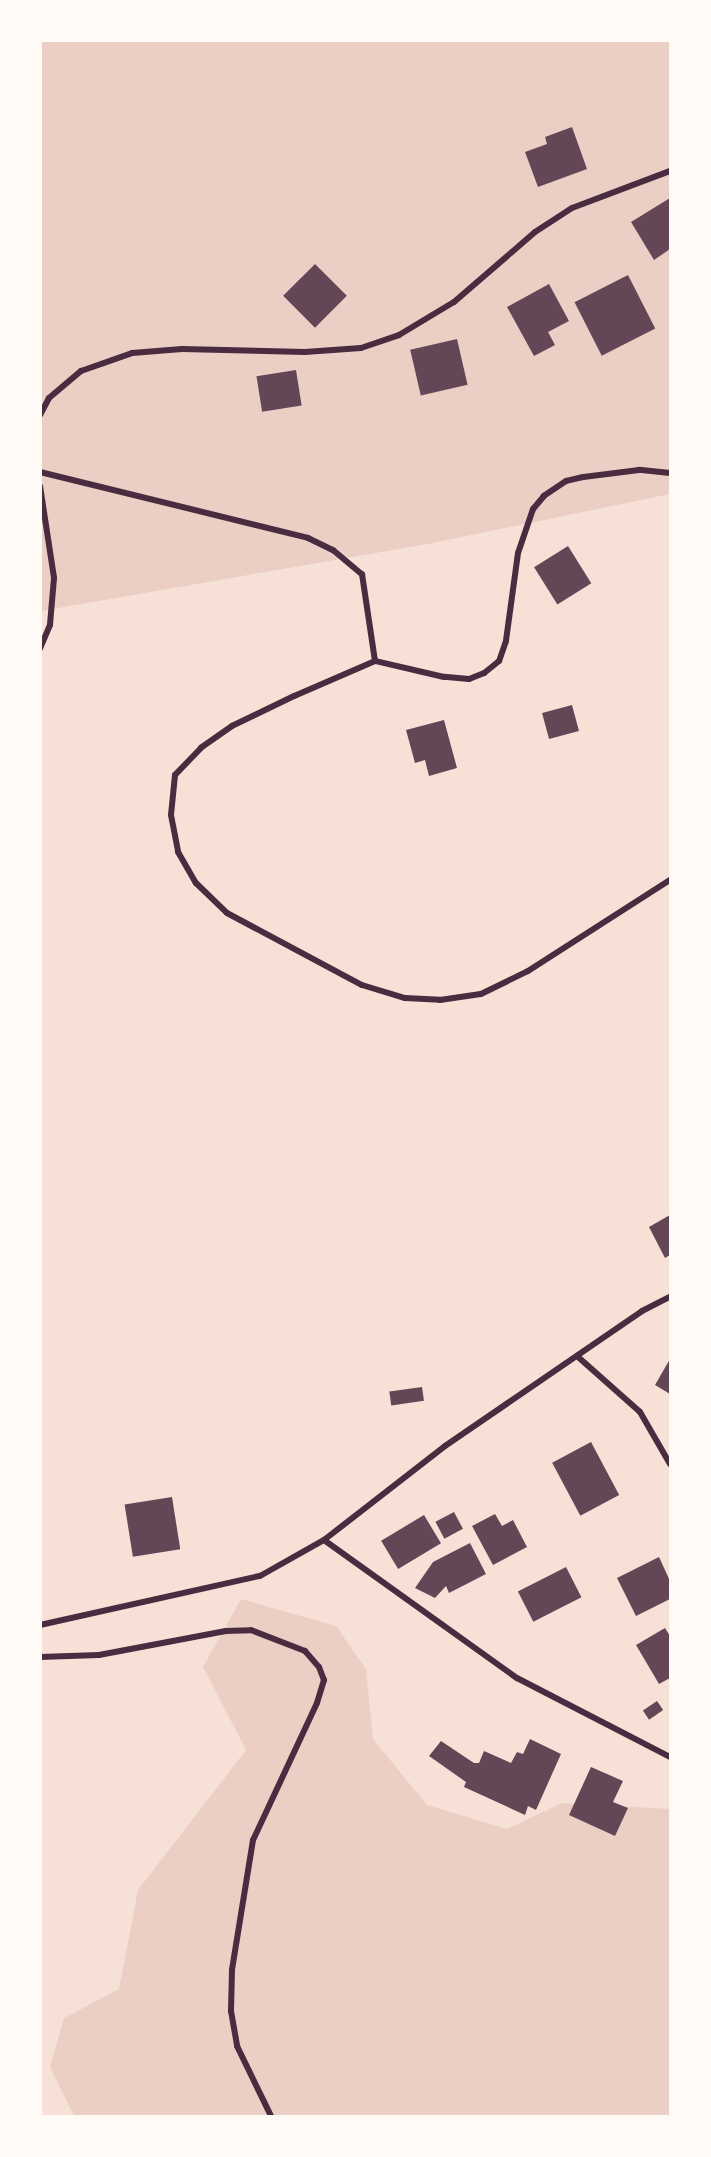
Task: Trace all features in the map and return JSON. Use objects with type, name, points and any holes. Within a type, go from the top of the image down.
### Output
[{"type":"street","points":[[40,415],[49,398],[72,377],[101,361],[132,353],[182,348],[305,352],[361,348],[399,335],[454,302],[535,232],[572,208],[670,171]]},
{"type":"street","points":[[670,473],[639,470],[583,477],[566,481],[544,496],[533,508],[518,553],[506,641],[499,661],[484,674],[469,679],[444,677],[375,661],[232,726],[201,748],[175,775],[171,815],[178,852],[196,883],[227,913],[362,985],[405,998],[440,1000],[481,993],[528,970],[670,880]]},
{"type":"street","points":[[40,472],[308,538],[333,550],[362,574],[375,661]]},
{"type":"street","points":[[40,486],[54,578],[50,625],[40,649]]},
{"type":"street","points":[[40,1625],[260,1576],[324,1540],[445,1446],[642,1311],[670,1297]]},
{"type":"street","points":[[577,1356],[640,1412],[670,1464]]},
{"type":"street","points":[[324,1540],[517,1678],[670,1757]]},
{"type":"street","points":[[40,1657],[99,1655],[226,1631],[251,1630],[305,1651],[319,1667],[324,1680],[317,1703],[253,1840],[232,1970],[231,2012],[237,2046],[271,2116]]},
{"type":"shaded area","points":[[41,41],[670,41],[670,494],[428,544],[41,611]]},
{"type":"shaded area","points":[[241,1599],[336,1626],[366,1669],[373,1739],[427,1805],[507,1829],[562,1803],[670,1809],[670,2116],[74,2116],[50,2067],[64,2018],[119,1989],[138,1890],[246,1750],[203,1667]]},
{"type":"building","points":[[572,127],[587,169],[538,187],[525,152],[547,144],[545,137]]},
{"type":"building","points":[[670,198],[670,249],[654,260],[631,222]]},
{"type":"building","points":[[315,264],[347,296],[315,328],[283,296]]},
{"type":"building","points":[[628,275],[655,328],[602,356],[575,302]]},
{"type":"building","points":[[549,284],[569,321],[548,332],[555,345],[534,356],[507,307]]},
{"type":"building","points":[[457,339],[468,385],[421,396],[410,350]]},
{"type":"building","points":[[296,370],[302,406],[262,412],[256,376]]},
{"type":"building","points":[[568,546],[591,583],[557,605],[534,567]]},
{"type":"building","points":[[572,705],[579,731],[549,739],[542,713]]},
{"type":"building","points":[[444,720],[457,768],[429,776],[425,760],[415,763],[406,730]]},
{"type":"building","points":[[670,1215],[670,1255],[665,1258],[649,1227]]},
{"type":"building","points":[[670,1359],[670,1394],[655,1385]]},
{"type":"building","points":[[422,1387],[424,1401],[391,1405],[389,1392]]},
{"type":"building","points":[[591,1442],[619,1495],[580,1516],[552,1463]]},
{"type":"building","points":[[172,1497],[180,1549],[133,1557],[125,1505]]},
{"type":"building","points":[[454,1512],[463,1529],[444,1539],[435,1522]]},
{"type":"building","points":[[495,1514],[502,1526],[513,1520],[527,1547],[493,1565],[472,1526]]},
{"type":"building","points":[[424,1515],[441,1543],[398,1569],[381,1541]]},
{"type":"building","points":[[470,1543],[486,1574],[449,1593],[446,1586],[435,1598],[415,1588],[433,1562]]},
{"type":"building","points":[[659,1557],[670,1581],[670,1599],[636,1616],[617,1578]]},
{"type":"building","points":[[566,1567],[581,1597],[533,1622],[518,1592]]},
{"type":"building","points":[[665,1628],[670,1636],[670,1678],[659,1684],[636,1645]]},
{"type":"building","points":[[657,1701],[663,1710],[649,1720],[643,1711]]},
{"type":"building","points":[[530,1739],[561,1754],[536,1810],[528,1806],[525,1815],[464,1787],[466,1782],[429,1756],[441,1741],[474,1763],[479,1763],[484,1751],[511,1763],[517,1752],[523,1754]]},
{"type":"building","points":[[591,1767],[623,1781],[613,1802],[628,1808],[615,1836],[569,1815]]}]
